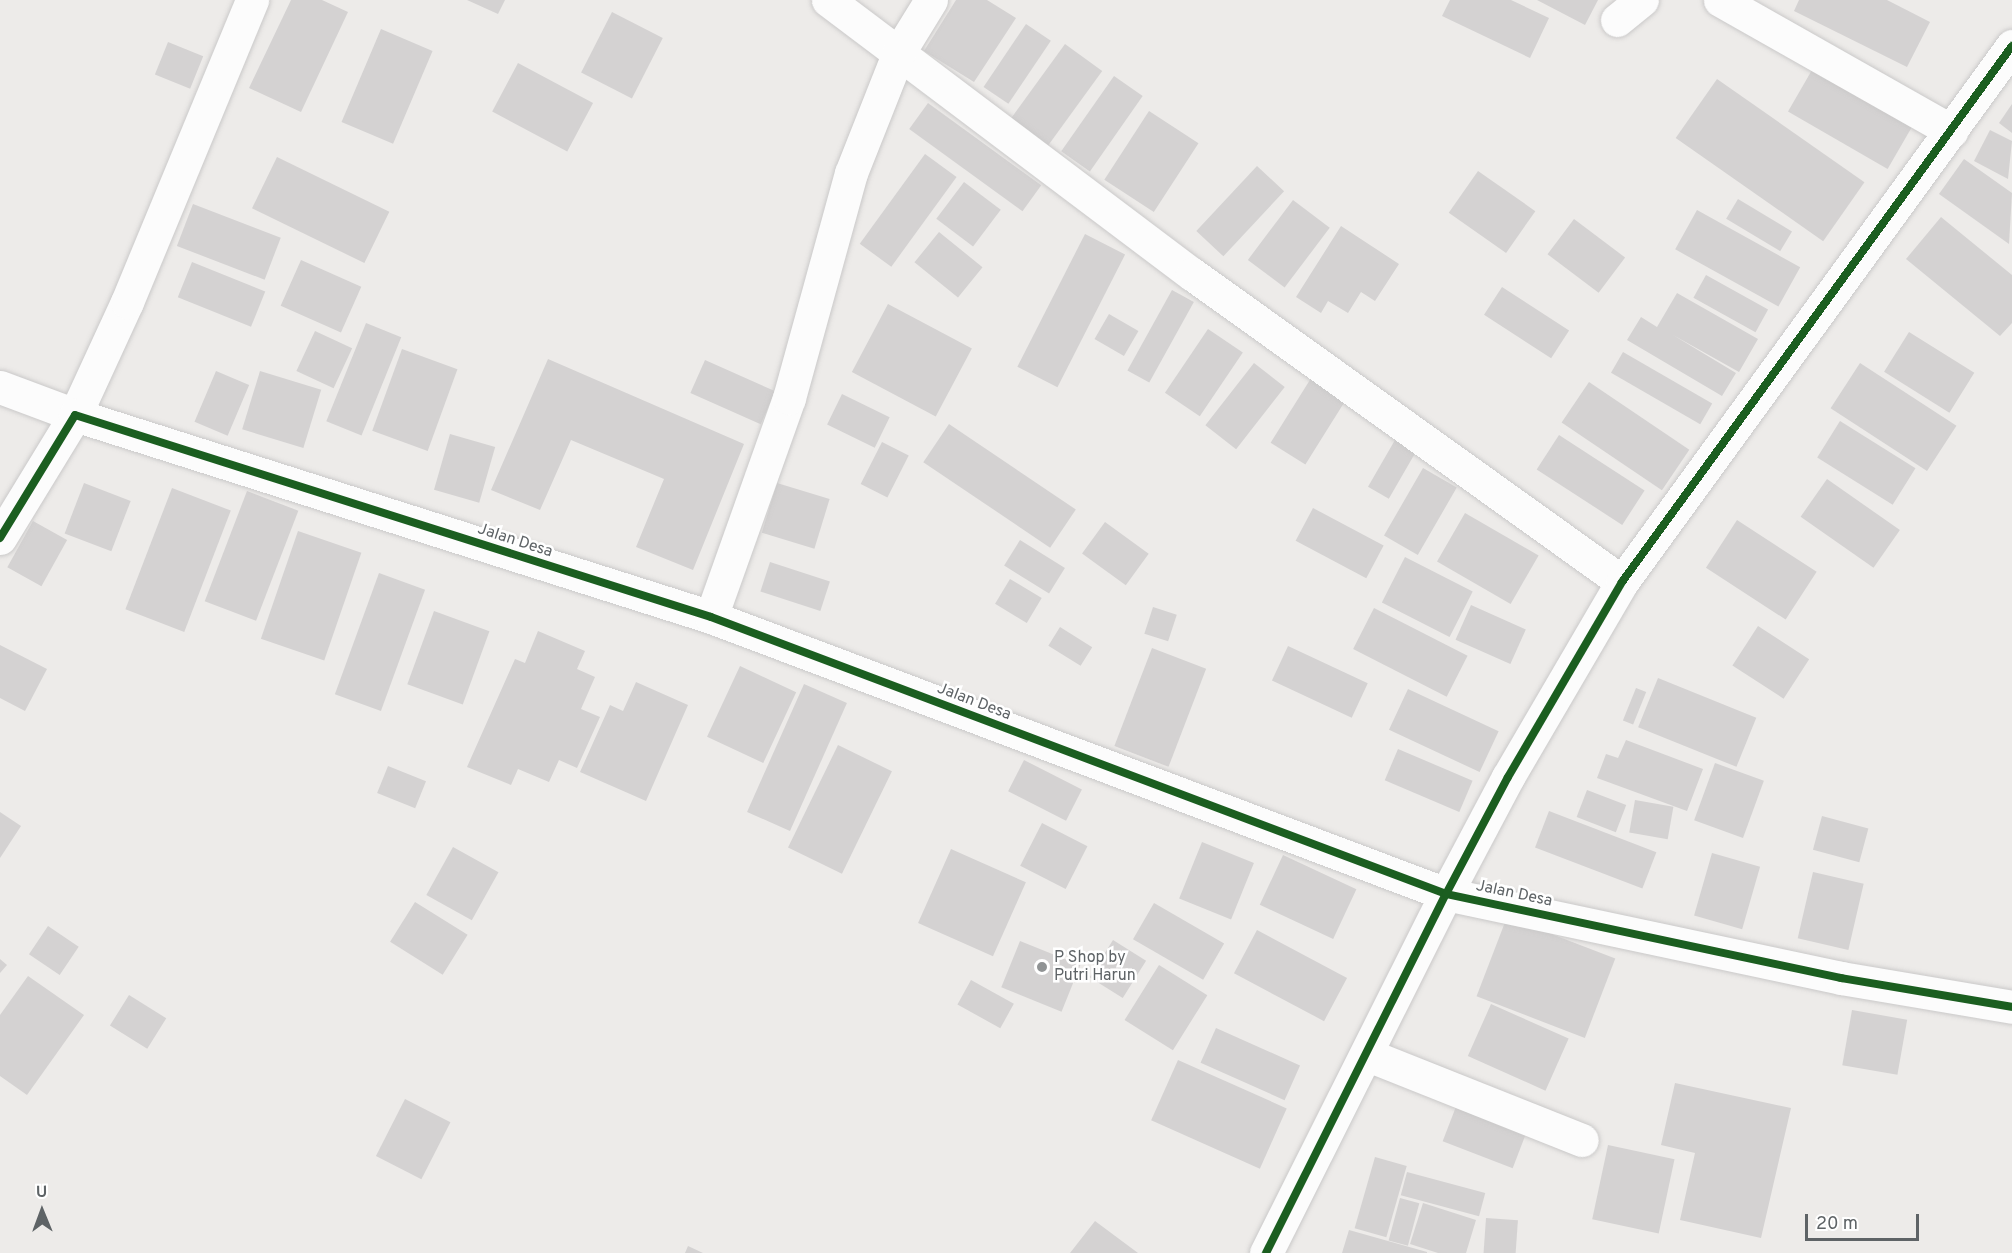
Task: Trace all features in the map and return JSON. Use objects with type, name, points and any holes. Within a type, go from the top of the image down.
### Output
[{"type":"street","points":[[0,538],[75,415],[127,302],[252,0]]},
{"type":"street","points":[[828,0],[1202,281],[1622,582]]},
{"type":"street","points":[[711,617],[789,398],[851,173],[899,52],[931,0]]},
{"type":"street","points":[[1720,0],[1952,131]]},
{"type":"street","points":[[1266,1253],[1336,1109],[1368,1055],[1446,894],[1508,777],[1622,582],[2012,46]]},
{"type":"street","name":"Jalan Desa","points":[[0,387],[75,415],[711,617],[1446,894],[1841,978],[2012,1007]]},
{"type":"street","points":[[1368,1055],[1582,1140]]},
{"type":"building","points":[[291,0],[322,0],[348,12],[301,112],[249,88]]},
{"type":"building","points":[[467,0],[505,0],[498,14]]},
{"type":"building","points":[[956,0],[987,0],[1016,18],[974,82],[924,51]]},
{"type":"building","points":[[1450,0],[1511,0],[1549,18],[1530,58],[1442,16]]},
{"type":"building","points":[[1537,0],[1598,0],[1585,25]]},
{"type":"building","points":[[1799,0],[1887,0],[1930,22],[1907,67],[1794,11]]},
{"type":"building","points":[[612,12],[663,38],[632,98],[581,73]]},
{"type":"building","points":[[1026,24],[1051,41],[1008,104],[984,87]]},
{"type":"building","points":[[381,29],[433,51],[393,144],[342,122]]},
{"type":"building","points":[[168,42],[203,56],[190,89],[155,74]]},
{"type":"building","points":[[1065,44],[1102,71],[1045,150],[1008,122]]},
{"type":"building","points":[[518,63],[593,103],[567,151],[492,112]]},
{"type":"building","points":[[1812,70],[1912,127],[1888,169],[1788,112]]},
{"type":"building","points":[[1114,76],[1143,96],[1090,171],[1061,151]]},
{"type":"building","points":[[1717,79],[1864,182],[1823,241],[1676,138]]},
{"type":"building","points":[[928,103],[1041,185],[1022,211],[909,129]]},
{"type":"building","points":[[2012,104],[2012,133],[1999,123]]},
{"type":"building","points":[[1149,111],[1198,143],[1154,212],[1104,180]]},
{"type":"building","points":[[1990,130],[2012,141],[2008,179],[1974,161]]},
{"type":"building","points":[[925,154],[957,177],[891,267],[860,244]]},
{"type":"building","points":[[277,157],[389,212],[364,263],[252,208]]},
{"type":"building","points":[[1964,159],[2012,193],[2009,244],[1939,194]]},
{"type":"building","points":[[1257,166],[1284,191],[1223,256],[1196,231]]},
{"type":"building","points":[[1478,171],[1535,211],[1506,253],[1449,213]]},
{"type":"building","points":[[964,182],[1001,210],[973,246],[936,219]]},
{"type":"building","points":[[1738,199],[1792,231],[1780,251],[1726,219]]},
{"type":"building","points":[[1293,200],[1330,228],[1285,288],[1248,260]]},
{"type":"building","points":[[193,204],[281,238],[265,280],[177,246]]},
{"type":"building","points":[[1697,210],[1800,267],[1778,307],[1675,249]]},
{"type":"building","points":[[1941,217],[2012,275],[2012,323],[2000,336],[1906,259]]},
{"type":"building","points":[[1574,219],[1625,258],[1599,293],[1548,254]]},
{"type":"building","points":[[1341,226],[1399,264],[1375,301],[1361,292],[1348,313],[1328,301],[1321,313],[1296,297]]},
{"type":"building","points":[[939,232],[983,267],[958,298],[914,262]]},
{"type":"building","points":[[1085,234],[1125,254],[1057,387],[1017,367]]},
{"type":"building","points":[[301,260],[361,287],[341,333],[281,306]]},
{"type":"building","points":[[192,262],[265,292],[251,327],[178,297]]},
{"type":"building","points":[[1706,275],[1768,309],[1755,332],[1693,298]]},
{"type":"building","points":[[1502,287],[1569,331],[1551,358],[1484,315]]},
{"type":"building","points":[[1172,290],[1194,302],[1149,383],[1127,370]]},
{"type":"building","points":[[1677,293],[1758,339],[1739,372],[1673,335],[1736,373],[1722,396],[1627,340],[1641,317],[1657,327]]},
{"type":"building","points":[[888,304],[972,349],[936,417],[852,372]]},
{"type":"building","points":[[1109,314],[1138,331],[1124,356],[1094,339]]},
{"type":"building","points":[[366,323],[401,337],[362,436],[326,421]]},
{"type":"building","points":[[1208,329],[1243,352],[1200,416],[1165,393]]},
{"type":"building","points":[[315,331],[352,348],[334,388],[296,371]]},
{"type":"building","points":[[1909,332],[1974,373],[1949,413],[1884,372]]},
{"type":"building","points":[[402,349],[457,369],[428,451],[372,431]]},
{"type":"building","points":[[1623,352],[1712,404],[1700,424],[1611,373]]},
{"type":"building","points":[[548,359],[744,444],[693,570],[636,547],[664,479],[571,440],[540,510],[491,490]]},
{"type":"building","points":[[705,360],[775,391],[761,424],[690,393]]},
{"type":"building","points":[[1254,363],[1285,387],[1236,449],[1205,425]]},
{"type":"building","points":[[1860,363],[1956,426],[1927,471],[1831,408]]},
{"type":"building","points":[[216,371],[249,385],[228,436],[195,422]]},
{"type":"building","points":[[260,371],[321,390],[303,448],[242,429]]},
{"type":"building","points":[[1313,375],[1348,397],[1305,465],[1271,443]]},
{"type":"building","points":[[1589,382],[1689,450],[1662,490],[1562,423]]},
{"type":"building","points":[[842,394],[890,417],[875,448],[827,425]]},
{"type":"building","points":[[1840,421],[1915,468],[1893,505],[1817,457]]},
{"type":"building","points":[[949,424],[1076,510],[1050,548],[923,462]]},
{"type":"building","points":[[450,434],[495,447],[479,503],[434,490]]},
{"type":"building","points":[[1559,435],[1645,491],[1622,525],[1537,469]]},
{"type":"building","points":[[1395,440],[1416,452],[1389,499],[1368,487]]},
{"type":"building","points":[[882,442],[909,456],[887,497],[861,484]]},
{"type":"building","points":[[1423,468],[1457,487],[1418,555],[1384,536]]},
{"type":"building","points":[[1827,479],[1900,530],[1874,568],[1801,517]]},
{"type":"building","points":[[84,483],[131,501],[111,551],[65,533]]},
{"type":"building","points":[[777,483],[830,499],[814,549],[762,533]]},
{"type":"building","points":[[172,488],[231,511],[184,632],[125,609]]},
{"type":"building","points":[[247,491],[298,511],[256,621],[205,601]]},
{"type":"building","points":[[1313,508],[1384,546],[1366,578],[1296,541]]},
{"type":"building","points":[[1465,513],[1539,556],[1511,604],[1437,561]]},
{"type":"building","points":[[1737,520],[1817,572],[1786,620],[1706,568]]},
{"type":"building","points":[[33,521],[67,540],[41,586],[7,567]]},
{"type":"building","points":[[1105,522],[1149,554],[1126,585],[1082,554]]},
{"type":"building","points":[[298,531],[361,553],[324,661],[261,639]]},
{"type":"building","points":[[1020,540],[1065,568],[1049,594],[1004,565]]},
{"type":"building","points":[[1405,557],[1473,592],[1450,637],[1382,602]]},
{"type":"building","points":[[770,562],[830,581],[820,611],[760,591]]},
{"type":"building","points":[[379,573],[425,590],[381,711],[335,694]]},
{"type":"building","points":[[1010,579],[1042,598],[1027,623],[995,604]]},
{"type":"building","points":[[1471,605],[1526,629],[1510,664],[1456,640]]},
{"type":"building","points":[[1153,607],[1177,615],[1168,641],[1144,634]]},
{"type":"building","points":[[1374,608],[1468,656],[1447,697],[1353,649]]},
{"type":"building","points":[[434,611],[489,631],[463,704],[407,684]]},
{"type":"building","points":[[1758,626],[1809,659],[1784,699],[1732,665]]},
{"type":"building","points":[[1060,627],[1092,647],[1081,666],[1048,646]]},
{"type":"building","points":[[538,631],[585,651],[577,669],[595,677],[581,709],[600,717],[577,768],[559,760],[549,782],[518,769],[511,785],[467,767],[515,659],[525,663]]},
{"type":"building","points":[[0,645],[47,669],[25,711],[0,698]]},
{"type":"building","points":[[1288,646],[1368,683],[1352,718],[1272,680]]},
{"type":"building","points":[[1152,648],[1206,669],[1169,767],[1114,746]]},
{"type":"building","points":[[740,666],[796,692],[763,763],[707,737]]},
{"type":"building","points":[[1658,678],[1756,718],[1736,767],[1638,727]]},
{"type":"building","points":[[636,682],[688,705],[646,801],[580,772],[610,705],[623,711]]},
{"type":"building","points":[[804,684],[847,703],[790,831],[747,812]]},
{"type":"building","points":[[1636,688],[1646,692],[1633,725],[1623,720]]},
{"type":"building","points":[[1408,689],[1499,731],[1480,772],[1389,730]]},
{"type":"building","points":[[1626,740],[1703,769],[1687,811],[1597,778],[1606,754],[1618,758]]},
{"type":"building","points":[[838,745],[892,771],[842,874],[788,847]]},
{"type":"building","points":[[1398,749],[1473,781],[1459,812],[1385,780]]},
{"type":"building","points":[[1024,760],[1082,790],[1066,821],[1008,791]]},
{"type":"building","points":[[1715,763],[1764,781],[1743,838],[1694,820]]},
{"type":"building","points":[[388,766],[426,781],[415,808],[377,793]]},
{"type":"building","points":[[1587,790],[1626,805],[1616,832],[1577,817]]},
{"type":"building","points":[[1635,800],[1673,807],[1668,839],[1629,832]]},
{"type":"building","points":[[1549,811],[1656,852],[1642,889],[1535,847]]},
{"type":"building","points":[[0,812],[21,826],[0,858]]},
{"type":"building","points":[[1822,816],[1868,828],[1859,862],[1813,850]]},
{"type":"building","points":[[1042,823],[1087,846],[1066,889],[1020,866]]},
{"type":"building","points":[[1202,842],[1254,863],[1231,920],[1179,899]]},
{"type":"building","points":[[453,847],[498,872],[472,920],[426,895]]},
{"type":"building","points":[[951,849],[1026,882],[993,956],[918,923]]},
{"type":"building","points":[[1712,853],[1760,867],[1742,929],[1694,915]]},
{"type":"building","points":[[1283,855],[1356,889],[1333,939],[1260,905]]},
{"type":"building","points":[[1813,872],[1864,884],[1848,950],[1798,938]]},
{"type":"building","points":[[415,902],[468,935],[443,975],[390,942]]},
{"type":"building","points":[[1154,903],[1224,944],[1203,980],[1133,939]]},
{"type":"building","points":[[1507,917],[1615,959],[1585,1038],[1477,996]]},
{"type":"building","points":[[48,926],[79,947],[60,975],[29,954]]},
{"type":"building","points":[[1257,930],[1347,978],[1324,1021],[1234,973]]},
{"type":"building","points":[[1113,940],[1146,961],[1123,998],[1090,977]]},
{"type":"building","points":[[1020,941],[1080,965],[1062,1012],[1001,987]]},
{"type":"building","points":[[0,959],[7,965],[0,973]]},
{"type":"building","points":[[1159,965],[1207,995],[1173,1050],[1125,1020]]},
{"type":"building","points":[[28,976],[84,1015],[27,1095],[0,1076],[0,1015]]},
{"type":"building","points":[[971,980],[1014,1004],[1000,1028],[957,1004]]},
{"type":"building","points":[[129,995],[166,1018],[147,1049],[110,1026]]},
{"type":"building","points":[[1491,1004],[1569,1039],[1545,1091],[1468,1056]]},
{"type":"building","points":[[1852,1010],[1907,1020],[1897,1075],[1842,1065]]},
{"type":"building","points":[[1216,1028],[1300,1065],[1285,1100],[1201,1063]]},
{"type":"building","points":[[1178,1060],[1287,1108],[1260,1169],[1151,1120]]},
{"type":"building","points":[[1675,1083],[1791,1108],[1761,1238],[1680,1220],[1695,1153],[1661,1145]]},
{"type":"building","points":[[405,1099],[450,1122],[421,1179],[376,1156]]},
{"type":"building","points":[[1457,1104],[1527,1131],[1513,1168],[1443,1141]]},
{"type":"building","points":[[1608,1145],[1675,1159],[1659,1233],[1592,1219]]},
{"type":"building","points":[[1375,1157],[1407,1166],[1386,1237],[1355,1228]]},
{"type":"building","points":[[1407,1172],[1485,1193],[1479,1216],[1401,1195]]},
{"type":"building","points":[[1400,1198],[1419,1203],[1408,1246],[1389,1241]]},
{"type":"building","points":[[1423,1203],[1476,1220],[1466,1253],[1438,1253],[1410,1244]]},
{"type":"building","points":[[1486,1218],[1518,1220],[1516,1253],[1484,1253]]},
{"type":"building","points":[[1095,1221],[1138,1253],[1070,1253]]},
{"type":"building","points":[[1349,1230],[1427,1252],[1427,1253],[1342,1253]]},
{"type":"building","points":[[688,1246],[703,1253],[685,1253]]},
{"type":"cycle path","points":[[1266,1253],[1446,894],[1508,777],[1622,582],[2012,46]]},
{"type":"cycle path","points":[[0,538],[75,415],[711,617],[1446,894],[1841,978],[2012,1007]]},
{"type":"place","name":"P Shop by Putri Harun","points":[[1042,967]]}]
